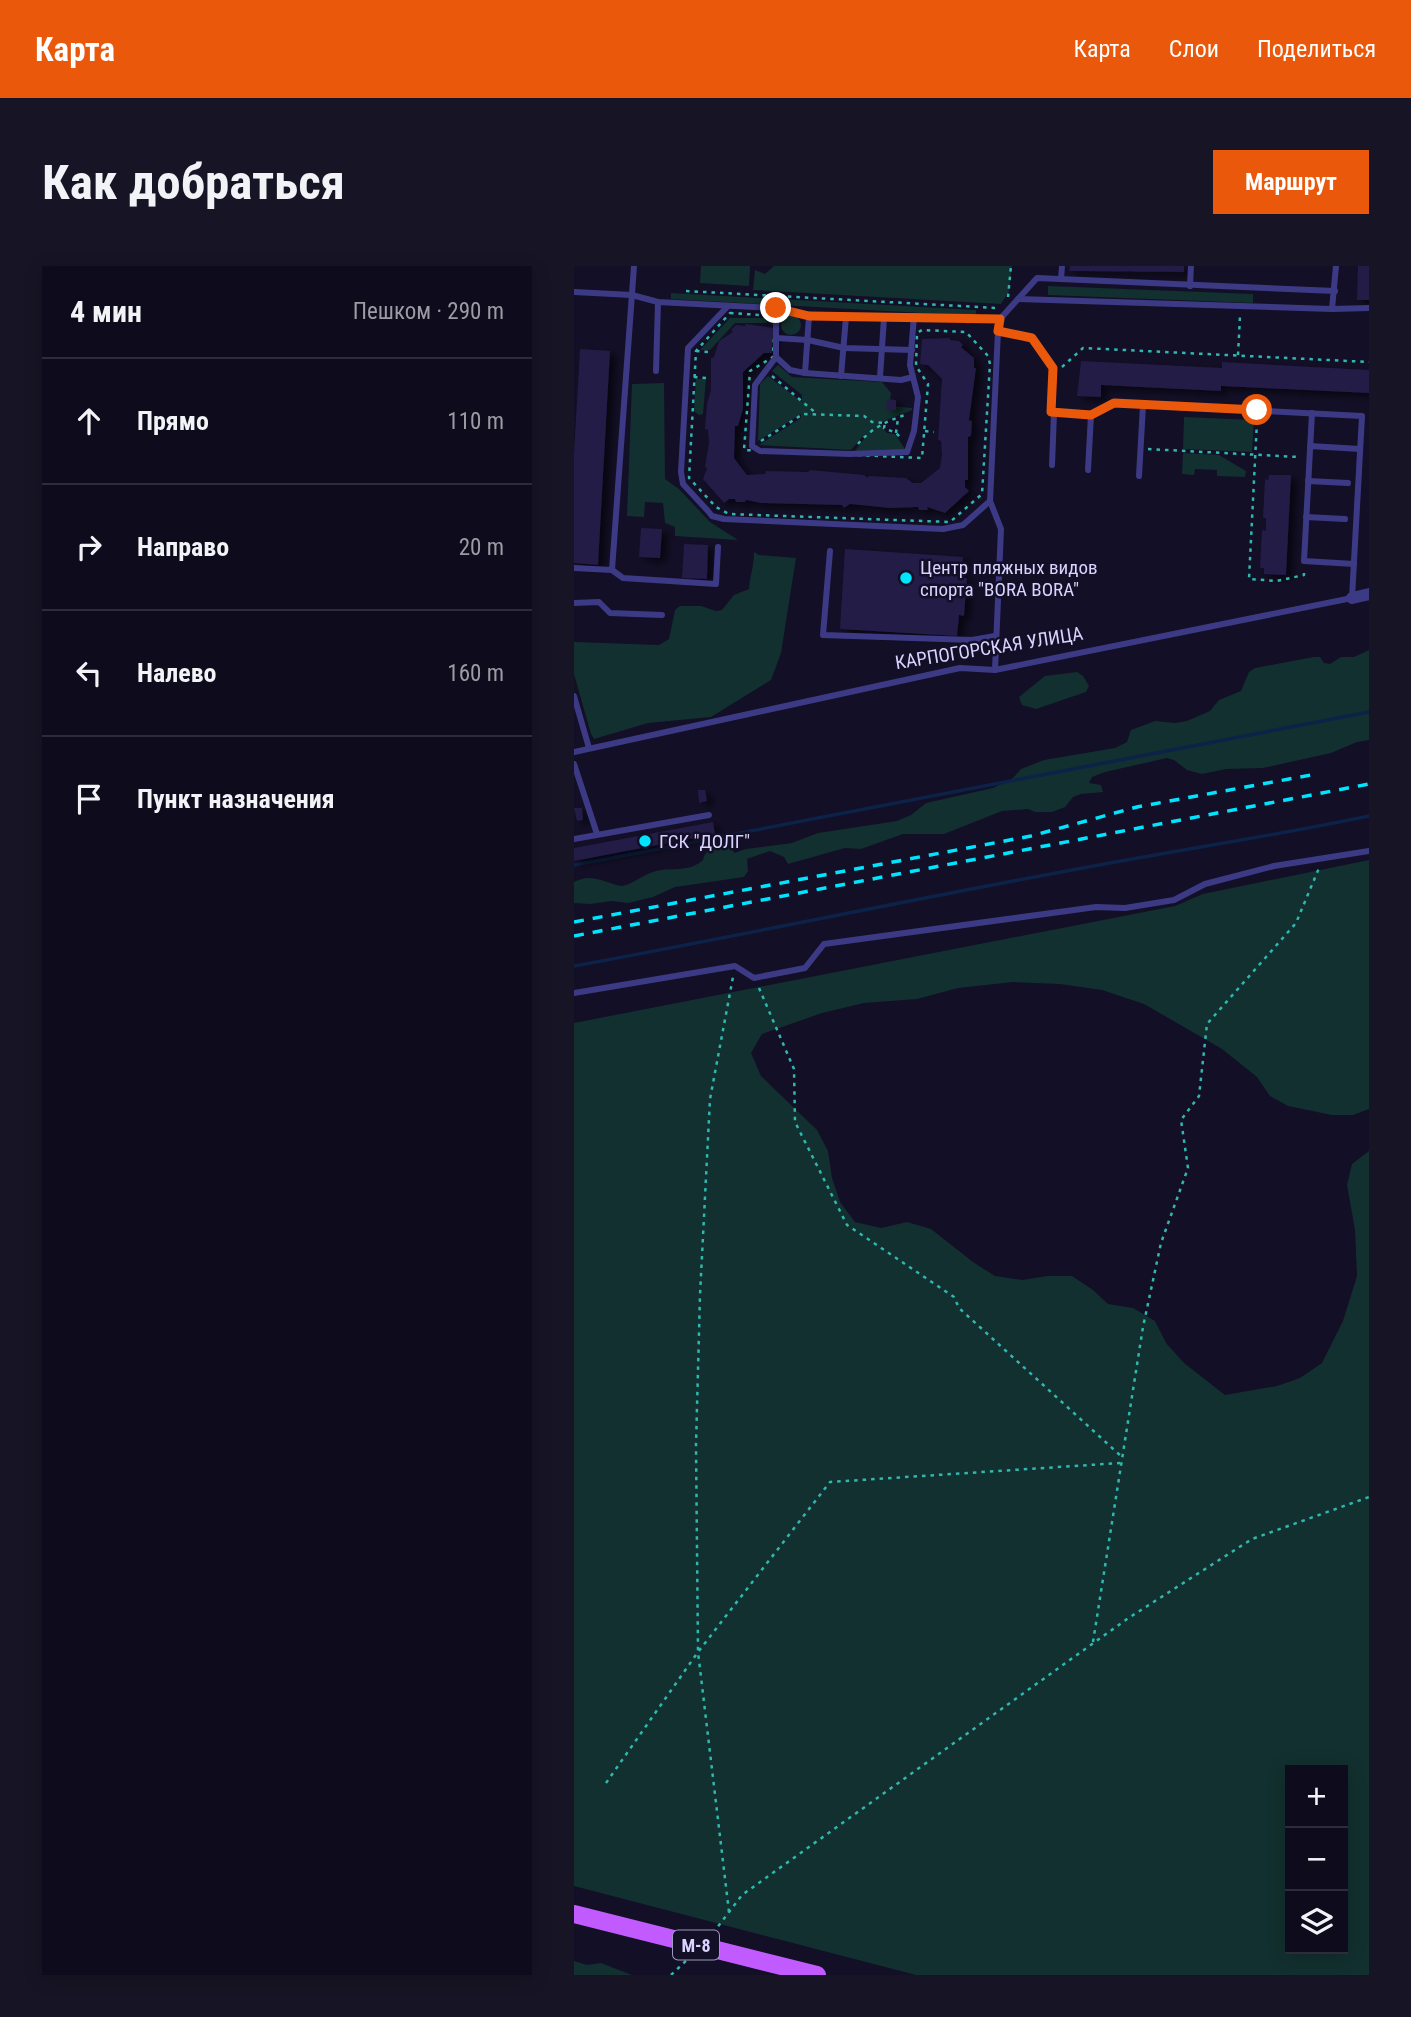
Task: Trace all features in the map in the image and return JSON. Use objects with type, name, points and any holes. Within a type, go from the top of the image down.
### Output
[{"type":"main road","name":"М-8","points":[[574,1914],[817,1975]]},
{"type":"street","name":"КАРПОГОРСКАЯ УЛИЦА","points":[[1352,598],[1369,594]]},
{"type":"lane","points":[[612,570],[634,266]]},
{"type":"lane","points":[[1061,279],[1062,266]]},
{"type":"lane","points":[[1190,286],[1191,266]]},
{"type":"lane","points":[[1332,309],[1336,266]]},
{"type":"lane","points":[[995,670],[1001,529],[990,501],[1000,319],[1037,278],[1335,292]]},
{"type":"lane","points":[[574,292],[632,295],[658,302],[776,308],[809,316],[1000,319]]},
{"type":"lane","points":[[1018,299],[1369,308]]},
{"type":"lane","points":[[656,371],[658,302]]},
{"type":"lane","points":[[728,306],[688,348],[681,472],[683,484],[712,516],[724,519],[943,529],[963,525],[990,501]]},
{"type":"lane","points":[[776,308],[776,357],[755,385],[752,446],[760,451],[850,454],[907,452],[914,431],[918,397],[911,365],[914,316]]},
{"type":"lane","points":[[805,373],[809,316]]},
{"type":"lane","points":[[841,376],[846,317]]},
{"type":"lane","points":[[880,377],[884,318]]},
{"type":"lane","points":[[998,331],[1032,338],[1053,368],[1052,465]]},
{"type":"lane","points":[[776,338],[808,340],[844,348],[912,350]]},
{"type":"lane","points":[[776,357],[790,370],[805,373],[901,380],[913,377]]},
{"type":"lane","points":[[1054,413],[1091,415],[1114,403],[1362,416],[1352,598]]},
{"type":"lane","points":[[1139,476],[1143,405]]},
{"type":"lane","points":[[1312,413],[1304,561],[1354,564]]},
{"type":"lane","points":[[1088,470],[1091,415]]},
{"type":"lane","points":[[1310,446],[1360,449]]},
{"type":"lane","points":[[1308,481],[1348,483]]},
{"type":"lane","points":[[1306,517],[1345,519]]},
{"type":"lane","points":[[574,568],[612,570],[623,578],[716,584],[718,547]]},
{"type":"lane","points":[[830,551],[823,635],[972,640],[995,636]]},
{"type":"lane","name":"КАРПОГОРСКАЯ УЛИЦА","points":[[574,752],[960,668],[995,670],[1352,598]]},
{"type":"lane","points":[[574,603],[599,602],[610,613],[662,615]]},
{"type":"lane","points":[[574,696],[589,748]]},
{"type":"lane","points":[[574,764],[597,834]]},
{"type":"lane","points":[[574,839],[709,815]]},
{"type":"lane","points":[[574,993],[735,966],[754,978],[805,968],[824,944],[1096,907],[1125,908],[1174,900],[1205,884],[1274,866],[1369,851]]},
{"type":"path","points":[[686,291],[1006,308]]},
{"type":"path","points":[[1238,355],[1241,306]]},
{"type":"path","points":[[730,313],[775,316],[773,357],[750,371],[744,450],[922,458],[928,384],[916,366],[917,333],[922,330],[965,332],[988,356],[990,364],[982,494],[950,522],[729,514],[716,507],[689,478],[694,377],[696,351],[730,313]]},
{"type":"path","points":[[1053,375],[1083,348],[1369,362]]},
{"type":"path","points":[[696,351],[708,352]]},
{"type":"path","points":[[767,371],[817,414]]},
{"type":"path","points":[[694,377],[707,378]]},
{"type":"path","points":[[855,447],[866,434],[913,412],[918,397]]},
{"type":"path","points":[[1257,410],[1249,579],[1277,580],[1304,575],[1304,561]]},
{"type":"path","points":[[752,446],[803,414],[864,416],[872,422],[885,423]]},
{"type":"path","points":[[897,433],[898,417]]},
{"type":"path","points":[[692,418],[698,419]]},
{"type":"path","points":[[885,423],[884,428],[897,433],[908,447]]},
{"type":"path","points":[[925,431],[933,432]]},
{"type":"path","points":[[1140,449],[1309,457]]},
{"type":"path","points":[[1092,1644],[1143,1327],[1161,1243],[1188,1168],[1181,1120],[1199,1096],[1207,1024],[1296,923],[1323,858]]},
{"type":"path","points":[[729,1912],[698,1652],[696,1445],[700,1295],[710,1113],[735,966]]},
{"type":"path","points":[[754,978],[794,1069],[795,1122],[847,1225],[954,1297],[959,1308],[1122,1457]]},
{"type":"path","points":[[606,1783],[698,1652],[830,1482],[1121,1463]]},
{"type":"path","points":[[671,1975],[702,1946],[742,1895],[1127,1619],[1252,1539],[1369,1497]]},
{"type":"green space","points":[[701,266],[750,266],[749,286],[700,283]]},
{"type":"green space","points":[[774,266],[1012,266],[1009,291],[1001,304],[753,290],[755,270],[765,274]]},
{"type":"green space","points":[[1048,286],[1253,294],[1253,303],[1048,295]]},
{"type":"green space","points":[[671,293],[976,310],[976,316],[671,299]]},
{"type":"green space","points":[[791,315],[798,318],[801,325],[798,332],[791,335],[784,332],[781,325],[784,318]]},
{"type":"green space","points":[[730,318],[768,318],[767,323],[735,323],[710,350],[700,350]]},
{"type":"green space","points":[[778,365],[792,377],[882,382],[891,393],[889,406],[912,408],[882,422],[887,433],[895,434],[907,452],[855,451],[866,433],[851,450],[759,445],[801,418],[801,414],[758,441],[760,384],[768,376],[802,402],[802,395],[772,371]]},
{"type":"green space","points":[[696,379],[706,379],[703,414],[699,415],[694,411]]},
{"type":"green space","points":[[664,383],[665,479],[679,489],[710,522],[738,540],[675,536],[675,527],[665,523],[663,503],[645,502],[644,517],[627,516],[632,384]]},
{"type":"green space","points":[[1184,417],[1254,420],[1252,452],[1183,449]]},
{"type":"green space","points":[[1183,453],[1219,455],[1246,471],[1245,477],[1217,476],[1217,470],[1195,469],[1194,475],[1182,474]]},
{"type":"green space","points":[[754,552],[759,555],[796,558],[781,653],[771,680],[711,717],[648,723],[594,739],[574,674],[574,642],[659,645],[669,639],[675,610],[680,606],[722,610],[734,595],[749,589]]},
{"type":"green space","points":[[1369,650],[1369,740],[1331,753],[1263,768],[1226,769],[1202,774],[1187,770],[1167,758],[1092,777],[1089,783],[1101,785],[1103,792],[1073,797],[1065,807],[1052,812],[1035,812],[1028,809],[1002,811],[944,834],[903,834],[861,849],[845,848],[788,864],[784,857],[770,851],[747,859],[748,871],[744,877],[675,887],[653,897],[628,903],[574,903],[574,882],[580,879],[592,878],[622,886],[660,870],[691,867],[703,860],[709,850],[730,842],[734,853],[792,843],[818,833],[897,821],[911,815],[926,803],[993,788],[1013,778],[1021,769],[1044,760],[1115,748],[1127,742],[1131,730],[1155,721],[1187,721],[1210,711],[1219,700],[1241,691],[1249,672],[1255,668],[1314,657],[1320,657],[1324,663],[1330,664],[1341,657],[1354,657]]},
{"type":"green space","points":[[1077,672],[1089,686],[1086,692],[1036,709],[1022,705],[1019,697],[1045,676]]},
{"type":"green space","points":[[1369,860],[1369,1109],[1353,1115],[1332,1115],[1288,1106],[1270,1096],[1257,1077],[1222,1049],[1144,1004],[1102,990],[1060,984],[1013,982],[958,988],[917,999],[864,1003],[822,1013],[762,1034],[751,1053],[761,1076],[817,1130],[828,1151],[832,1178],[840,1202],[855,1222],[881,1228],[907,1222],[931,1229],[995,1276],[1022,1280],[1072,1276],[1108,1304],[1133,1308],[1155,1321],[1166,1343],[1184,1363],[1225,1395],[1277,1386],[1300,1378],[1322,1363],[1343,1321],[1357,1276],[1355,1230],[1347,1185],[1352,1164],[1369,1151],[1369,1975],[916,1975],[574,1886],[574,1023],[1175,906],[1203,894]]},
{"type":"green space","points":[[574,1961],[587,1965],[601,1963],[632,1975],[574,1975]]},
{"type":"building","points":[[1070,266],[1184,266],[1184,272],[1069,271]]},
{"type":"building","points":[[1358,266],[1369,266],[1369,300],[1357,300]]},
{"type":"building","points":[[736,325],[773,328],[772,353],[764,353],[743,372],[743,409],[738,426],[735,426],[734,458],[747,475],[765,474],[766,471],[810,470],[864,475],[868,478],[906,478],[913,483],[921,483],[940,468],[942,454],[941,441],[938,440],[942,379],[928,365],[920,364],[922,339],[950,338],[963,345],[961,347],[974,358],[976,368],[969,420],[972,421],[971,436],[968,437],[968,480],[965,480],[965,487],[969,491],[945,513],[927,507],[928,510],[919,510],[918,507],[890,508],[850,504],[844,508],[842,505],[761,503],[746,500],[736,502],[735,499],[724,503],[703,479],[707,468],[709,443],[708,430],[705,429],[711,390],[711,358],[714,357],[719,341],[733,332],[731,330]]},
{"type":"building","points":[[580,349],[610,351],[598,565],[574,563],[574,454]]},
{"type":"building","points":[[1081,361],[1222,368],[1222,362],[1369,370],[1369,393],[1221,386],[1221,391],[1101,385],[1101,397],[1077,396]]},
{"type":"building","points":[[887,399],[896,400],[896,410],[886,409]]},
{"type":"building","points":[[1269,475],[1291,475],[1286,575],[1264,574],[1264,568],[1260,568],[1262,530],[1266,531],[1266,518],[1263,518],[1265,479],[1268,480]]},
{"type":"building","points":[[641,528],[662,529],[660,558],[639,557]]},
{"type":"building","points":[[684,544],[708,545],[707,579],[682,578]]},
{"type":"building","points":[[845,549],[963,557],[961,578],[967,578],[964,616],[959,615],[957,636],[840,629]]},
{"type":"building","points":[[698,790],[705,790],[707,801],[699,803]]},
{"type":"building","points":[[574,808],[582,808],[583,820],[577,821]]},
{"type":"building","name":"ГСК \"ДОЛГ\"","points":[[713,822],[715,834],[574,861],[574,848]]},
{"type":"waterway","points":[[574,865],[1369,712]]},
{"type":"waterway","points":[[574,966],[1119,861],[1369,816]]},
{"type":"railway","points":[[574,922],[1031,836],[1137,807],[1311,775]]},
{"type":"railway","points":[[574,936],[1369,784]]},
{"type":"place","name":"Центр пляжных видов спорта \"BORA BORA\"","points":[[906,578]]},
{"type":"place","name":"ГСК \"ДОЛГ\"","points":[[645,841]]},
{"type":"route","points":[[776,308],[809,316],[1000,319],[998,331],[1032,338],[1053,368],[1051,412],[1091,415],[1114,403],[1257,410]]}]
